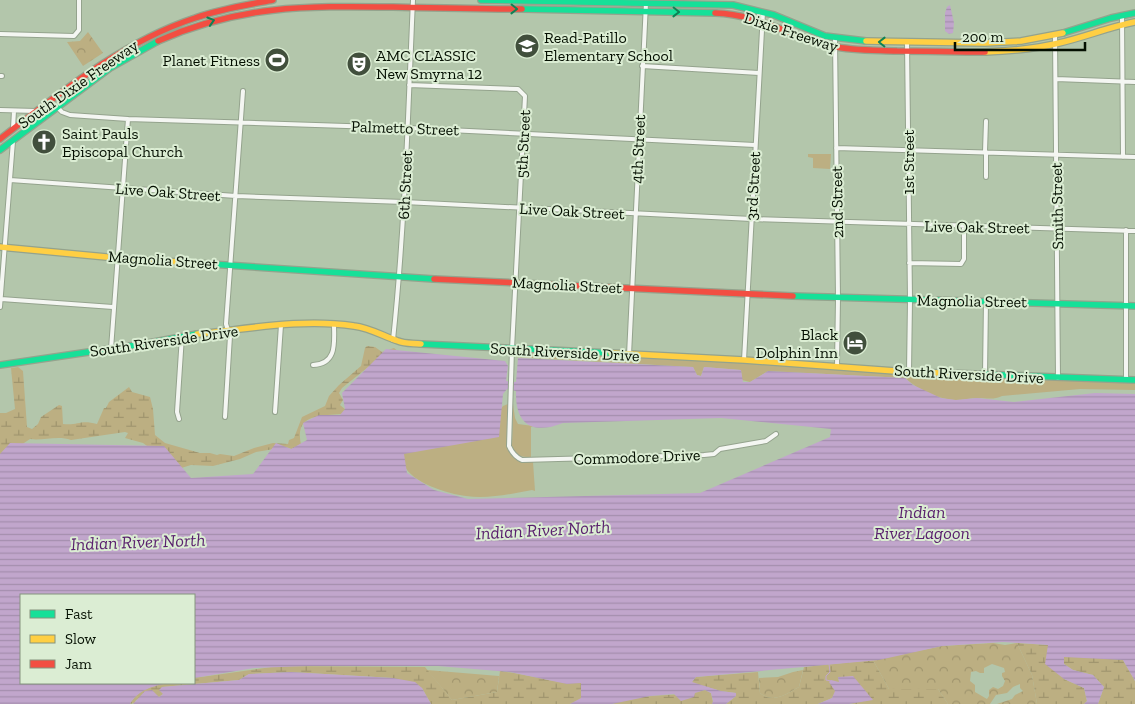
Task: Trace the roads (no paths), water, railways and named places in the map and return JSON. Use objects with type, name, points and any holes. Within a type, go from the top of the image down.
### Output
[{"type":"street","points":[[0,34],[74,36],[79,30],[79,0]]},
{"type":"street","name":"South Dixie Freeway","points":[[0,139],[107,60],[161,30],[204,14],[249,3],[273,0]]},
{"type":"street","name":"6th Street","points":[[394,340],[400,277],[413,0]]},
{"type":"street","name":"Dixie Freeway","points":[[481,0],[724,4],[763,12],[835,38],[907,42],[985,43],[1020,41],[1055,35],[1135,13]]},
{"type":"street","points":[[532,1],[532,9]]},
{"type":"street","points":[[249,3],[249,12]]},
{"type":"street","name":"South Dixie Freeway","points":[[0,150],[102,74],[138,51],[205,23],[249,12],[331,3],[412,8]]},
{"type":"street","name":"4th Street","points":[[628,355],[646,3]]},
{"type":"street","name":"Dixie Freeway","points":[[412,8],[724,13],[762,21],[809,40],[835,47],[861,50],[907,51],[985,52],[1027,50],[1135,22]]},
{"type":"street","name":"3rd Street","points":[[744,360],[763,12]]},
{"type":"street","points":[[1122,16],[1123,156]]},
{"type":"street","points":[[161,30],[166,38]]},
{"type":"street","name":"Smith Street","points":[[1055,35],[1058,378]]},
{"type":"street","name":"2nd Street","points":[[835,38],[838,222],[837,366]]},
{"type":"street","name":"1st Street","points":[[907,42],[909,372]]},
{"type":"street","points":[[985,43],[985,52]]},
{"type":"street","points":[[134,44],[138,51]]},
{"type":"street","points":[[642,66],[759,73]]},
{"type":"street","points":[[1056,79],[1135,82]]},
{"type":"street","name":"5th Street","points":[[410,85],[518,89],[525,96],[509,438]]},
{"type":"street","points":[[57,107],[66,89]]},
{"type":"street","points":[[226,417],[230,336],[227,331],[230,265],[243,91]]},
{"type":"street","points":[[45,116],[51,100]]},
{"type":"street","name":"Palmetto Street","points":[[57,107],[62,112],[70,115],[128,119],[408,128],[755,145]]},
{"type":"street","points":[[0,110],[38,111]]},
{"type":"street","points":[[13,129],[14,111]]},
{"type":"street","points":[[111,349],[128,119]]},
{"type":"street","points":[[986,121],[986,177]]},
{"type":"street","points":[[0,307],[2,248],[13,141]]},
{"type":"street","points":[[836,148],[1135,157]]},
{"type":"street","name":"Live Oak Street","points":[[10,180],[236,196],[404,202],[520,209],[908,225],[1135,231]]},
{"type":"street","points":[[909,263],[961,264],[964,259],[964,226]]},
{"type":"street","points":[[1126,230],[1126,380]]},
{"type":"street","name":"Magnolia Street","points":[[2,248],[117,258],[400,277],[838,298],[1135,306]]},
{"type":"street","points":[[1,299],[113,307]]},
{"type":"street","points":[[985,375],[986,301]]},
{"type":"street","name":"South Riverside Drive","points":[[0,365],[111,349],[182,336],[315,322],[367,329],[394,340],[409,343],[744,360],[909,372],[1135,380]]},
{"type":"street","points":[[314,365],[320,365],[332,356],[334,350],[334,324]]},
{"type":"street","points":[[275,412],[281,325]]},
{"type":"street","points":[[179,419],[177,412],[182,336]]},
{"type":"street","name":"Commodore Drive","points":[[509,438],[511,451],[522,460],[714,454],[720,449],[766,441],[776,434]]},
{"type":"water","points":[[950,5],[954,23],[953,33],[949,34],[945,31],[945,13]]},
{"type":"water","name":"Indian River Lagoon","points":[[386,349],[505,361],[508,366],[506,381],[516,382],[518,358],[693,367],[697,375],[701,376],[704,367],[741,370],[743,382],[750,382],[768,371],[905,378],[913,385],[941,398],[956,400],[977,398],[1014,402],[1095,393],[1135,394],[1135,681],[1123,660],[1064,657],[1064,664],[1073,670],[1093,675],[1104,687],[1098,704],[1084,704],[1087,701],[1084,688],[1064,679],[1045,664],[1048,645],[1003,642],[942,646],[879,660],[696,677],[692,682],[721,691],[736,693],[736,696],[726,704],[712,704],[711,693],[705,690],[695,693],[694,697],[681,701],[674,694],[650,696],[612,704],[570,704],[581,698],[581,683],[567,684],[510,672],[438,666],[254,668],[195,678],[195,594],[20,594],[20,684],[164,684],[151,687],[142,692],[130,704],[0,704],[0,454],[10,443],[164,446],[191,478],[253,474],[276,443],[291,449],[307,440],[303,423],[319,415],[340,415],[345,409],[342,393]],"holes":[[[507,389],[516,391],[519,412],[528,424],[543,428],[563,423],[721,418],[831,429],[830,437],[700,493],[468,499],[434,490],[407,473],[404,454],[499,437],[503,394]]]},
{"type":"water","points":[[291,672],[393,678],[415,682],[422,688],[431,704],[133,704],[145,691],[152,690],[159,697],[163,694],[159,690],[162,687],[239,680],[249,674]]},
{"type":"water","points":[[853,676],[873,700],[849,704],[818,704],[832,698],[835,691],[829,682],[831,680],[839,682],[838,677]]},
{"type":"waterway","points":[[829,664],[830,672],[826,676],[826,680],[831,681]]},
{"type":"place","name":"Read-Patillo Elementary School","points":[[527,46]]},
{"type":"place","name":"Planet Fitness","points":[[277,60]]},
{"type":"place","name":"AMC CLASSIC New Smyrna 12","points":[[359,64]]},
{"type":"place","name":"Saint Pauls Episcopal Church","points":[[44,142]]},
{"type":"place","name":"Black Dolphin Inn","points":[[855,343]]},
{"type":"water label","name":"Indian River North","points":[[543,530]]},
{"type":"water label","name":"Indian River North","points":[[138,542]]}]
